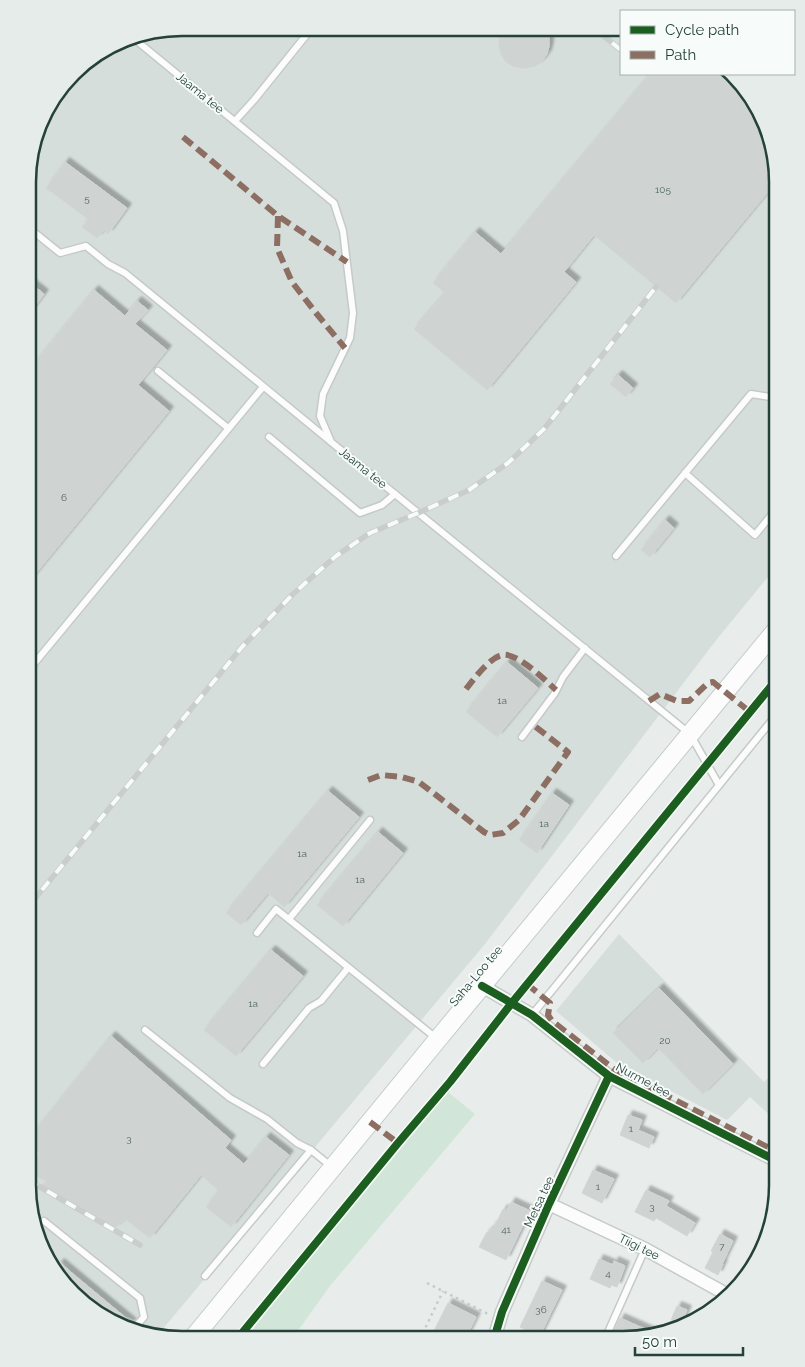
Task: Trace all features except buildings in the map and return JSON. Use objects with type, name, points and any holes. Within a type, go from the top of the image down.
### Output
[{"type":"main road","name":"Saha-Loo tee","points":[[199,1331],[769,639]]},
{"type":"street","name":"Nurme tee","points":[[482,986],[532,1015],[610,1076],[768,1157]]},
{"type":"street","name":"Metsa tee","points":[[496,1331],[502,1312],[549,1204],[610,1076]]},
{"type":"street","name":"Tiigi tee","points":[[549,1204],[645,1249],[722,1292]]},
{"type":"lane","points":[[235,121],[306,36]]},
{"type":"lane","name":"Jaama tee","points":[[139,43],[334,203],[343,231],[353,313],[350,338],[323,394],[320,416],[331,442],[690,734]]},
{"type":"lane","points":[[36,234],[60,253],[86,246],[108,264],[125,273],[331,442]]},
{"type":"lane","points":[[158,371],[228,428]]},
{"type":"lane","points":[[36,661],[263,387]]},
{"type":"lane","points":[[616,556],[751,394],[769,397]]},
{"type":"lane","points":[[269,437],[360,513],[382,506],[395,494]]},
{"type":"lane","points":[[685,474],[756,534],[769,518]]},
{"type":"lane","points":[[522,737],[555,693],[563,677],[585,648]]},
{"type":"lane","points":[[532,1015],[768,724]]},
{"type":"lane","points":[[690,734],[719,785]]},
{"type":"lane","points":[[289,919],[370,820]]},
{"type":"lane","points":[[256,933],[276,909],[438,1039]]},
{"type":"lane","points":[[263,1064],[309,1008],[321,1001],[348,968]]},
{"type":"lane","points":[[145,1030],[230,1098],[267,1119],[333,1168]]},
{"type":"lane","points":[[205,1276],[311,1150]]},
{"type":"lane","points":[[44,1221],[140,1298],[144,1317],[138,1324]]},
{"type":"lane","points":[[609,1331],[645,1249]]},
{"type":"path","points":[[427,1283],[490,1315]]},
{"type":"path","points":[[424,1331],[443,1291]]},
{"type":"shaded area","points":[[183,36],[620,36],[620,75],[721,75],[738,94],[758,127],[766,154],[769,183],[769,576],[717,639],[485,944],[163,1329],[145,1326],[127,1320],[109,1311],[79,1288],[56,1257],[47,1240],[39,1213],[36,1184],[36,183],[39,154],[44,136],[61,101],[86,73],[109,56],[127,47],[154,39]]},
{"type":"shaded area","points":[[619,934],[764,1082],[768,1078],[768,1114],[750,1097],[727,1120],[617,1063],[556,1011]]},
{"type":"green space","points":[[448,1092],[475,1114],[330,1286],[298,1331],[252,1331],[267,1310]]},
{"type":"railway","points":[[604,36],[620,49]]},
{"type":"railway","points":[[36,897],[242,647],[293,594],[336,556],[370,533],[469,490],[508,463],[544,429],[656,287]]},
{"type":"railway","points":[[36,1185],[140,1245]]},
{"type":"marked path","points":[[183,137],[278,216],[347,262]]},
{"type":"marked path","points":[[278,216],[277,248],[292,282],[345,348]]},
{"type":"marked path","points":[[466,689],[487,664],[497,657],[508,655],[523,662],[556,690]]},
{"type":"marked path","points":[[649,701],[660,694],[677,701],[689,701],[708,683],[713,682],[750,712]]},
{"type":"marked path","points":[[368,780],[381,775],[402,777],[419,782],[484,832],[490,835],[503,833],[519,820],[568,752],[532,724]]},
{"type":"marked path","points":[[527,984],[550,1003],[548,1015],[552,1021],[614,1069],[768,1147]]},
{"type":"marked path","points":[[370,1122],[398,1143]]},
{"type":"cycle path","points":[[244,1331],[450,1082],[511,1004],[768,689]]},
{"type":"cycle path","points":[[482,986],[532,1015],[609,1076],[768,1156]]},
{"type":"cycle path","points":[[496,1331],[502,1312],[549,1204],[609,1076]]}]
